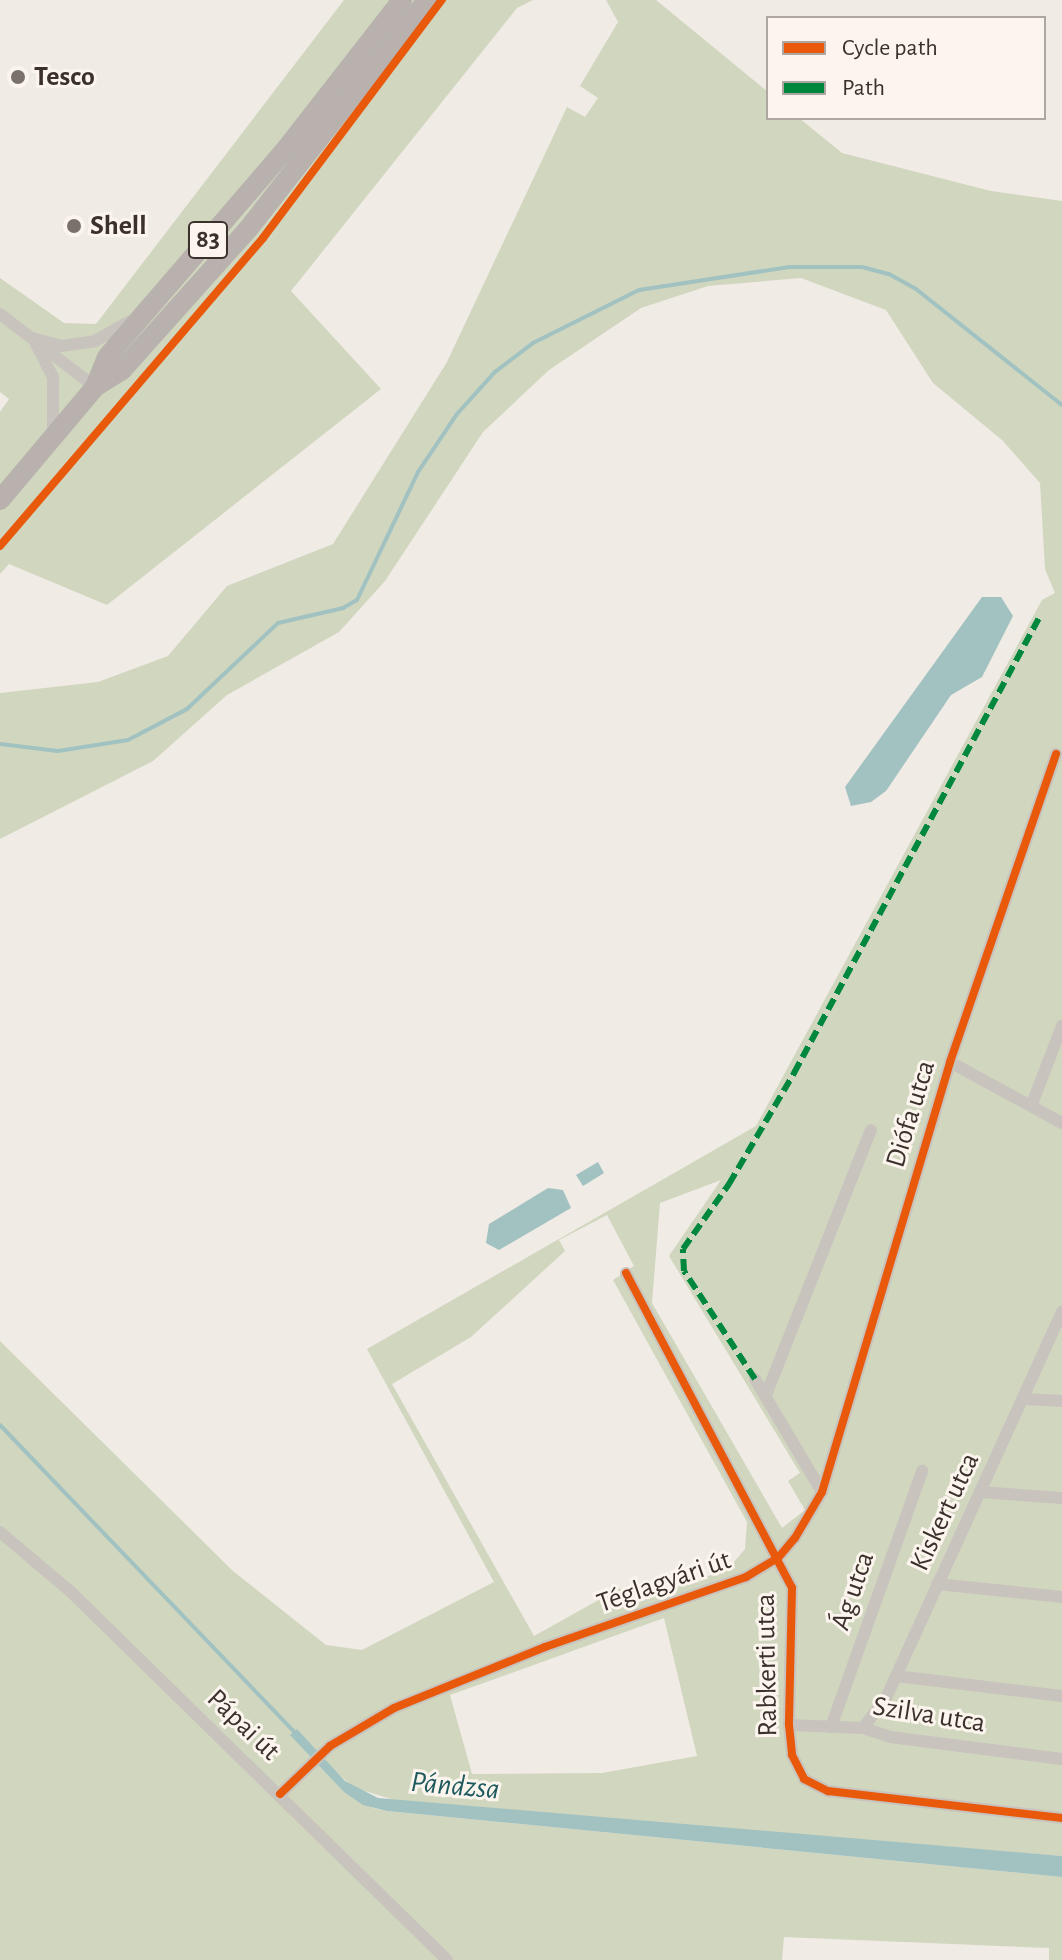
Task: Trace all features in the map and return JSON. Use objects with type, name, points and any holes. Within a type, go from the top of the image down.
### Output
[{"type":"main road","name":"83","points":[[95,387],[107,357],[266,172],[402,0]]},
{"type":"main road","name":"83","points":[[0,500],[95,387],[122,370],[249,228],[427,0]]},
{"type":"street","points":[[32,338],[61,346],[95,341],[122,327],[159,296]]},
{"type":"street","points":[[0,314],[95,387]]},
{"type":"street","points":[[32,338],[53,378],[52,436]]},
{"type":"street","name":"Diófa utca","points":[[822,1492],[950,1062],[1056,754]]},
{"type":"street","points":[[1032,1104],[1062,1026]]},
{"type":"street","points":[[950,1062],[1062,1123]]},
{"type":"street","points":[[766,1395],[871,1130]]},
{"type":"street","name":"Téglagyári út","points":[[280,1794],[330,1746],[394,1708],[545,1647],[746,1577],[778,1558],[626,1273]]},
{"type":"street","name":"Kiskert utca","points":[[863,1728],[876,1718],[1062,1311]]},
{"type":"street","points":[[755,1379],[822,1492]]},
{"type":"street","points":[[1024,1399],[1062,1401]]},
{"type":"street","name":"Ág utca","points":[[831,1727],[922,1471]]},
{"type":"street","name":"Rabkerti utca","points":[[822,1492],[809,1520],[778,1558],[794,1604],[789,1725],[797,1769],[815,1787],[1062,1818]]},
{"type":"street","points":[[980,1492],[1062,1498]]},
{"type":"street","name":"Pápai út","points":[[0,1532],[71,1592],[447,1960]]},
{"type":"street","points":[[937,1584],[1062,1597]]},
{"type":"street","points":[[896,1676],[1062,1696]]},
{"type":"street","name":"Szilva utca","points":[[789,1725],[863,1728],[890,1737],[1062,1759]]},
{"type":"green space","points":[[344,0],[533,0],[517,8],[291,291],[381,389],[107,605],[9,564],[0,574],[0,412],[9,399],[0,392],[0,278],[64,323],[96,324]]},
{"type":"green space","points":[[606,0],[656,0],[766,90],[766,120],[801,120],[842,153],[991,191],[1062,201],[1062,1856],[401,1802],[355,1788],[290,1735],[373,1808],[387,1811],[1062,1877],[1062,1960],[1049,1960],[1049,1948],[784,1937],[782,1960],[0,1960],[0,1341],[233,1571],[326,1645],[362,1650],[494,1582],[367,1349],[756,1126],[1042,600],[1055,593],[1045,569],[1040,483],[1002,440],[933,383],[886,310],[801,278],[708,286],[641,308],[549,370],[483,432],[385,581],[339,632],[227,695],[153,761],[0,839],[0,693],[98,682],[168,656],[227,586],[333,544],[447,362],[567,107],[585,117],[598,98],[580,86],[618,22]],"holes":[[[721,1180],[669,1256],[800,1473],[788,1481],[805,1510],[782,1528],[652,1303],[660,1203]],[[607,1215],[634,1266],[613,1280],[747,1522],[745,1549],[728,1569],[629,1604],[620,1588],[534,1636],[392,1384],[471,1337],[565,1251],[559,1240]],[[664,1618],[697,1756],[602,1773],[472,1774],[450,1695]]]},
{"type":"water","points":[[982,597],[1001,597],[1013,616],[982,677],[951,695],[886,791],[871,802],[851,806],[845,787]]},
{"type":"water","points":[[598,1162],[604,1173],[583,1186],[576,1175]]},
{"type":"water","points":[[548,1188],[563,1190],[571,1208],[499,1250],[486,1243],[489,1224]]},
{"type":"water","points":[[297,1729],[345,1781],[378,1798],[1062,1856],[1062,1877],[387,1811],[363,1805],[344,1792],[290,1735]]},
{"type":"waterway","points":[[0,744],[58,751],[128,740],[187,709],[278,623],[343,608],[357,600],[418,472],[457,414],[495,372],[533,343],[639,290],[789,267],[862,267],[889,274],[916,289],[1062,405]]},
{"type":"waterway","name":"Pándzsa","points":[[0,1425],[297,1735]]},
{"type":"marked path","points":[[755,1379],[684,1271],[683,1249],[729,1184],[794,1073],[1039,618]]},
{"type":"cycle path","points":[[0,546],[263,238],[442,0]]},
{"type":"cycle path","points":[[280,1794],[330,1746],[394,1708],[545,1647],[746,1577],[778,1558],[795,1538],[822,1492],[950,1062],[1056,754]]},
{"type":"cycle path","points":[[626,1273],[792,1588],[789,1725],[792,1755],[804,1779],[828,1791],[1062,1818]]},
{"type":"place","name":"Tesco","points":[[18,77]]},
{"type":"place","name":"Shell","points":[[74,226]]}]
